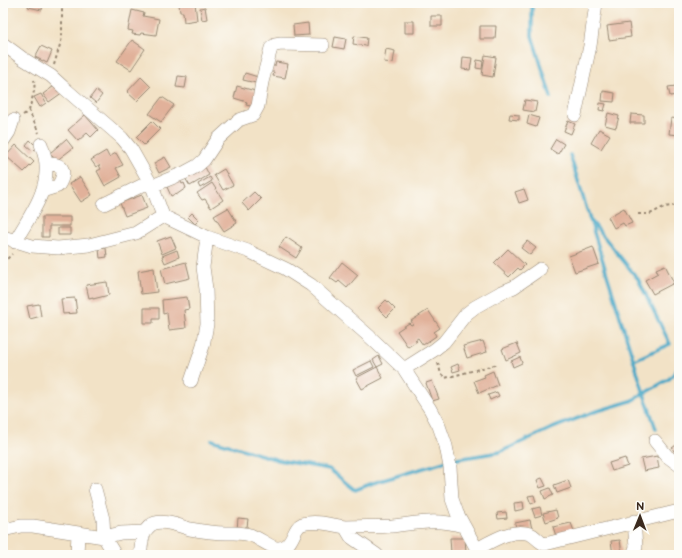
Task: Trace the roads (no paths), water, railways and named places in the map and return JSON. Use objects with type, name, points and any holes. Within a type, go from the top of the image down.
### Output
[{"type":"street","points":[[575,115],[590,46],[596,3]]},
{"type":"street","points":[[3,44],[22,58],[52,76],[122,138],[131,149],[151,184],[163,216],[207,237],[248,251],[286,269],[311,285],[370,337],[404,370],[430,409],[439,426],[446,446],[450,467],[452,499],[463,526],[478,552],[503,536],[524,533],[531,534],[545,544],[679,511]]},
{"type":"street","points":[[104,204],[151,184],[184,174],[204,160],[218,139],[239,120],[253,115],[258,106],[268,55],[271,48],[275,45],[323,45]]},
{"type":"street","points":[[3,141],[9,132],[13,120]]},
{"type":"street","points":[[15,242],[37,205],[42,192],[46,164],[41,144]]},
{"type":"street","points":[[3,237],[15,242],[32,246],[58,248],[89,245],[136,232],[163,216]]},
{"type":"street","points":[[191,382],[203,346],[207,324],[206,289],[203,267],[207,237]]},
{"type":"street","points":[[404,370],[434,350],[449,336],[466,314],[475,307],[500,293],[514,288],[540,269]]},
{"type":"street","points":[[655,441],[667,456],[679,465]]},
{"type":"street","points":[[95,489],[103,519],[104,537],[115,555]]},
{"type":"street","points":[[140,555],[144,532],[156,522],[211,532],[243,533],[261,539],[271,546],[278,548],[285,546],[291,541],[296,529],[301,524],[312,523],[345,527],[392,526],[407,523],[442,521],[463,526]]},
{"type":"street","points":[[633,555],[636,547],[634,521]]},
{"type":"street","points":[[3,530],[21,526],[33,526],[104,537],[121,533],[144,532]]},
{"type":"street","points":[[345,527],[351,537],[377,555]]},
{"type":"street","points":[[77,555],[78,533]]},
{"type":"waterway","points":[[532,3],[532,36],[551,97]]},
{"type":"waterway","points":[[570,155],[656,429]]},
{"type":"waterway","points":[[592,222],[638,279],[670,344],[634,360]]},
{"type":"waterway","points":[[212,440],[278,460],[329,469],[355,490],[373,483],[451,460],[500,452],[550,429],[594,412],[631,401],[669,379],[679,368]]}]
